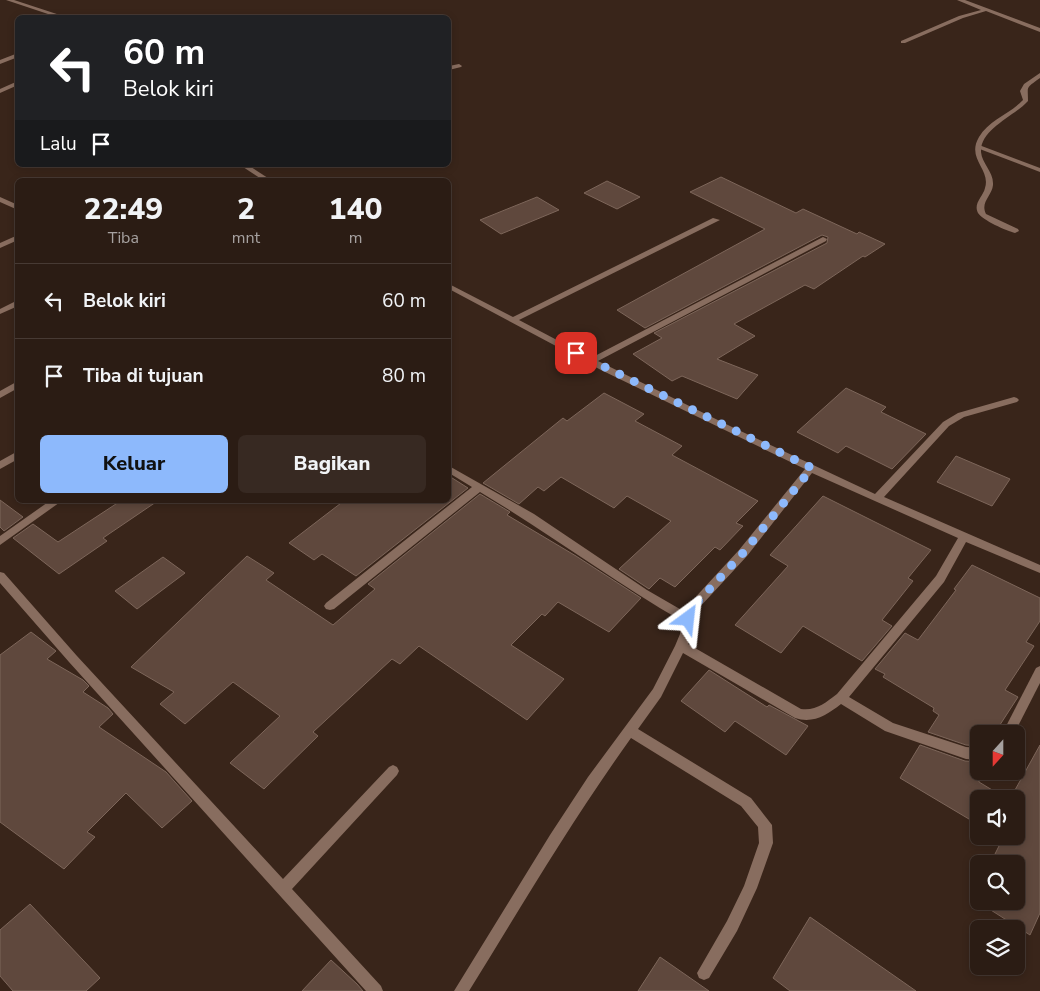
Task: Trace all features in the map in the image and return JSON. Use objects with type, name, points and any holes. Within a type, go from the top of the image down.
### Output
[{"type":"street","points":[[9,0],[57,15]]},
{"type":"street","points":[[960,0],[1040,30]]},
{"type":"street","points":[[970,4],[983,0]]},
{"type":"street","points":[[903,42],[985,10]]},
{"type":"street","points":[[0,62],[15,55]]},
{"type":"street","points":[[451,68],[460,66]]},
{"type":"street","points":[[1015,231],[983,215],[980,211],[979,206],[989,189],[990,179],[978,152],[982,137],[1002,119],[1023,105],[1026,100],[1023,91],[1026,85],[1040,75]]},
{"type":"street","points":[[0,91],[15,84]]},
{"type":"street","points":[[979,147],[1040,170]]},
{"type":"street","points":[[247,167],[265,178]]},
{"type":"street","points":[[0,200],[15,207]]},
{"type":"street","points":[[513,320],[716,220]]},
{"type":"street","points":[[0,246],[15,238]]},
{"type":"street","points":[[591,361],[823,240]]},
{"type":"street","points":[[451,287],[591,361],[812,468],[964,537],[1040,568]]},
{"type":"street","points":[[0,312],[15,304]]},
{"type":"street","points":[[2,392],[15,386]]},
{"type":"street","points":[[878,498],[946,424],[961,414],[1014,400]]},
{"type":"street","points":[[0,466],[15,456]]},
{"type":"street","points":[[462,991],[555,839],[628,730],[657,693],[681,646],[686,634],[688,619],[694,606],[743,553],[812,468]]},
{"type":"street","points":[[451,470],[530,517],[643,593],[688,619]]},
{"type":"street","points":[[330,606],[479,487]]},
{"type":"street","points":[[0,540],[54,503]]},
{"type":"street","points":[[681,646],[799,714],[807,715],[820,712],[841,698],[940,579],[964,537]]},
{"type":"street","points":[[0,576],[73,659],[376,991]]},
{"type":"street","points":[[1013,725],[1040,671]]},
{"type":"street","points":[[841,698],[890,726],[970,753]]},
{"type":"street","points":[[628,730],[746,802],[765,825],[766,843],[756,865],[750,888],[732,926],[704,973]]},
{"type":"street","points":[[283,889],[393,771]]},
{"type":"building","points":[[721,177],[796,213],[803,209],[857,234],[859,232],[885,244],[865,257],[863,256],[814,289],[805,285],[734,324],[755,336],[717,359],[758,375],[737,399],[682,376],[672,381],[633,354],[662,338],[654,333],[827,243],[828,237],[822,235],[645,328],[617,310],[765,229],[690,192]]},
{"type":"building","points":[[607,181],[640,197],[617,209],[584,193]]},
{"type":"building","points":[[537,197],[559,210],[501,234],[480,220]]},
{"type":"building","points":[[846,388],[886,407],[881,412],[926,434],[892,469],[846,446],[838,453],[797,432]]},
{"type":"building","points":[[604,393],[644,414],[635,421],[682,446],[672,455],[758,501],[736,523],[743,526],[720,550],[715,547],[675,587],[660,578],[649,589],[619,569],[671,521],[627,496],[614,508],[561,477],[544,491],[538,487],[519,504],[483,483],[563,418],[567,421]]},
{"type":"building","points":[[956,456],[1010,479],[992,506],[937,482]]},
{"type":"building","points":[[451,477],[468,488],[451,501]]},
{"type":"building","points":[[480,494],[510,512],[507,515],[641,598],[609,632],[558,602],[545,616],[542,614],[511,645],[564,679],[527,720],[419,646],[400,664],[392,659],[313,732],[318,736],[264,789],[230,763],[280,716],[233,682],[185,724],[160,704],[174,692],[131,667],[247,556],[274,573],[266,580],[333,625],[375,589],[368,584]]},
{"type":"building","points":[[823,496],[931,550],[908,578],[913,581],[882,620],[892,626],[862,661],[803,626],[781,653],[735,625],[788,566],[770,555]]},
{"type":"building","points":[[0,500],[23,517],[4,531],[0,527]]},
{"type":"building","points":[[117,503],[155,503],[103,538],[107,541],[59,574],[13,538],[33,524],[58,542]]},
{"type":"building","points":[[341,503],[449,503],[356,576],[322,554],[314,560],[289,543]]},
{"type":"building","points":[[163,557],[185,573],[137,609],[115,591]]},
{"type":"building","points":[[972,565],[1040,598],[1040,621],[1026,642],[1034,646],[1005,690],[1018,697],[1000,725],[970,725],[970,745],[928,732],[939,715],[933,711],[934,708],[883,677],[885,674],[875,669],[905,633],[918,640],[956,590],[954,589]]},
{"type":"building","points":[[31,632],[56,651],[47,659],[83,680],[89,686],[83,692],[108,708],[113,714],[99,727],[166,772],[192,801],[162,828],[126,793],[87,832],[95,837],[64,869],[0,822],[0,655]]},
{"type":"building","points":[[709,670],[767,707],[769,705],[808,726],[786,755],[735,721],[725,732],[681,701]]},
{"type":"building","points":[[920,745],[970,761],[970,780],[979,780],[979,782],[992,790],[970,790],[970,820],[900,778]]},
{"type":"building","points":[[1040,745],[1040,913],[1030,935],[1025,932],[1025,920],[1006,920],[991,910],[1025,910],[1025,855],[994,855],[1000,845],[1025,845],[1025,790],[1015,790],[1021,780],[1025,780],[1025,772]]},
{"type":"building","points":[[30,904],[100,978],[86,991],[13,991],[0,976],[0,930]]},
{"type":"building","points":[[810,917],[916,991],[790,991],[773,978]]},
{"type":"building","points":[[660,957],[709,991],[638,991]]},
{"type":"building","points":[[331,960],[357,984],[363,991],[302,991]]},
{"type":"route","points":[[576,353],[812,468],[775,511],[743,553],[694,606],[688,615],[688,619]]}]
